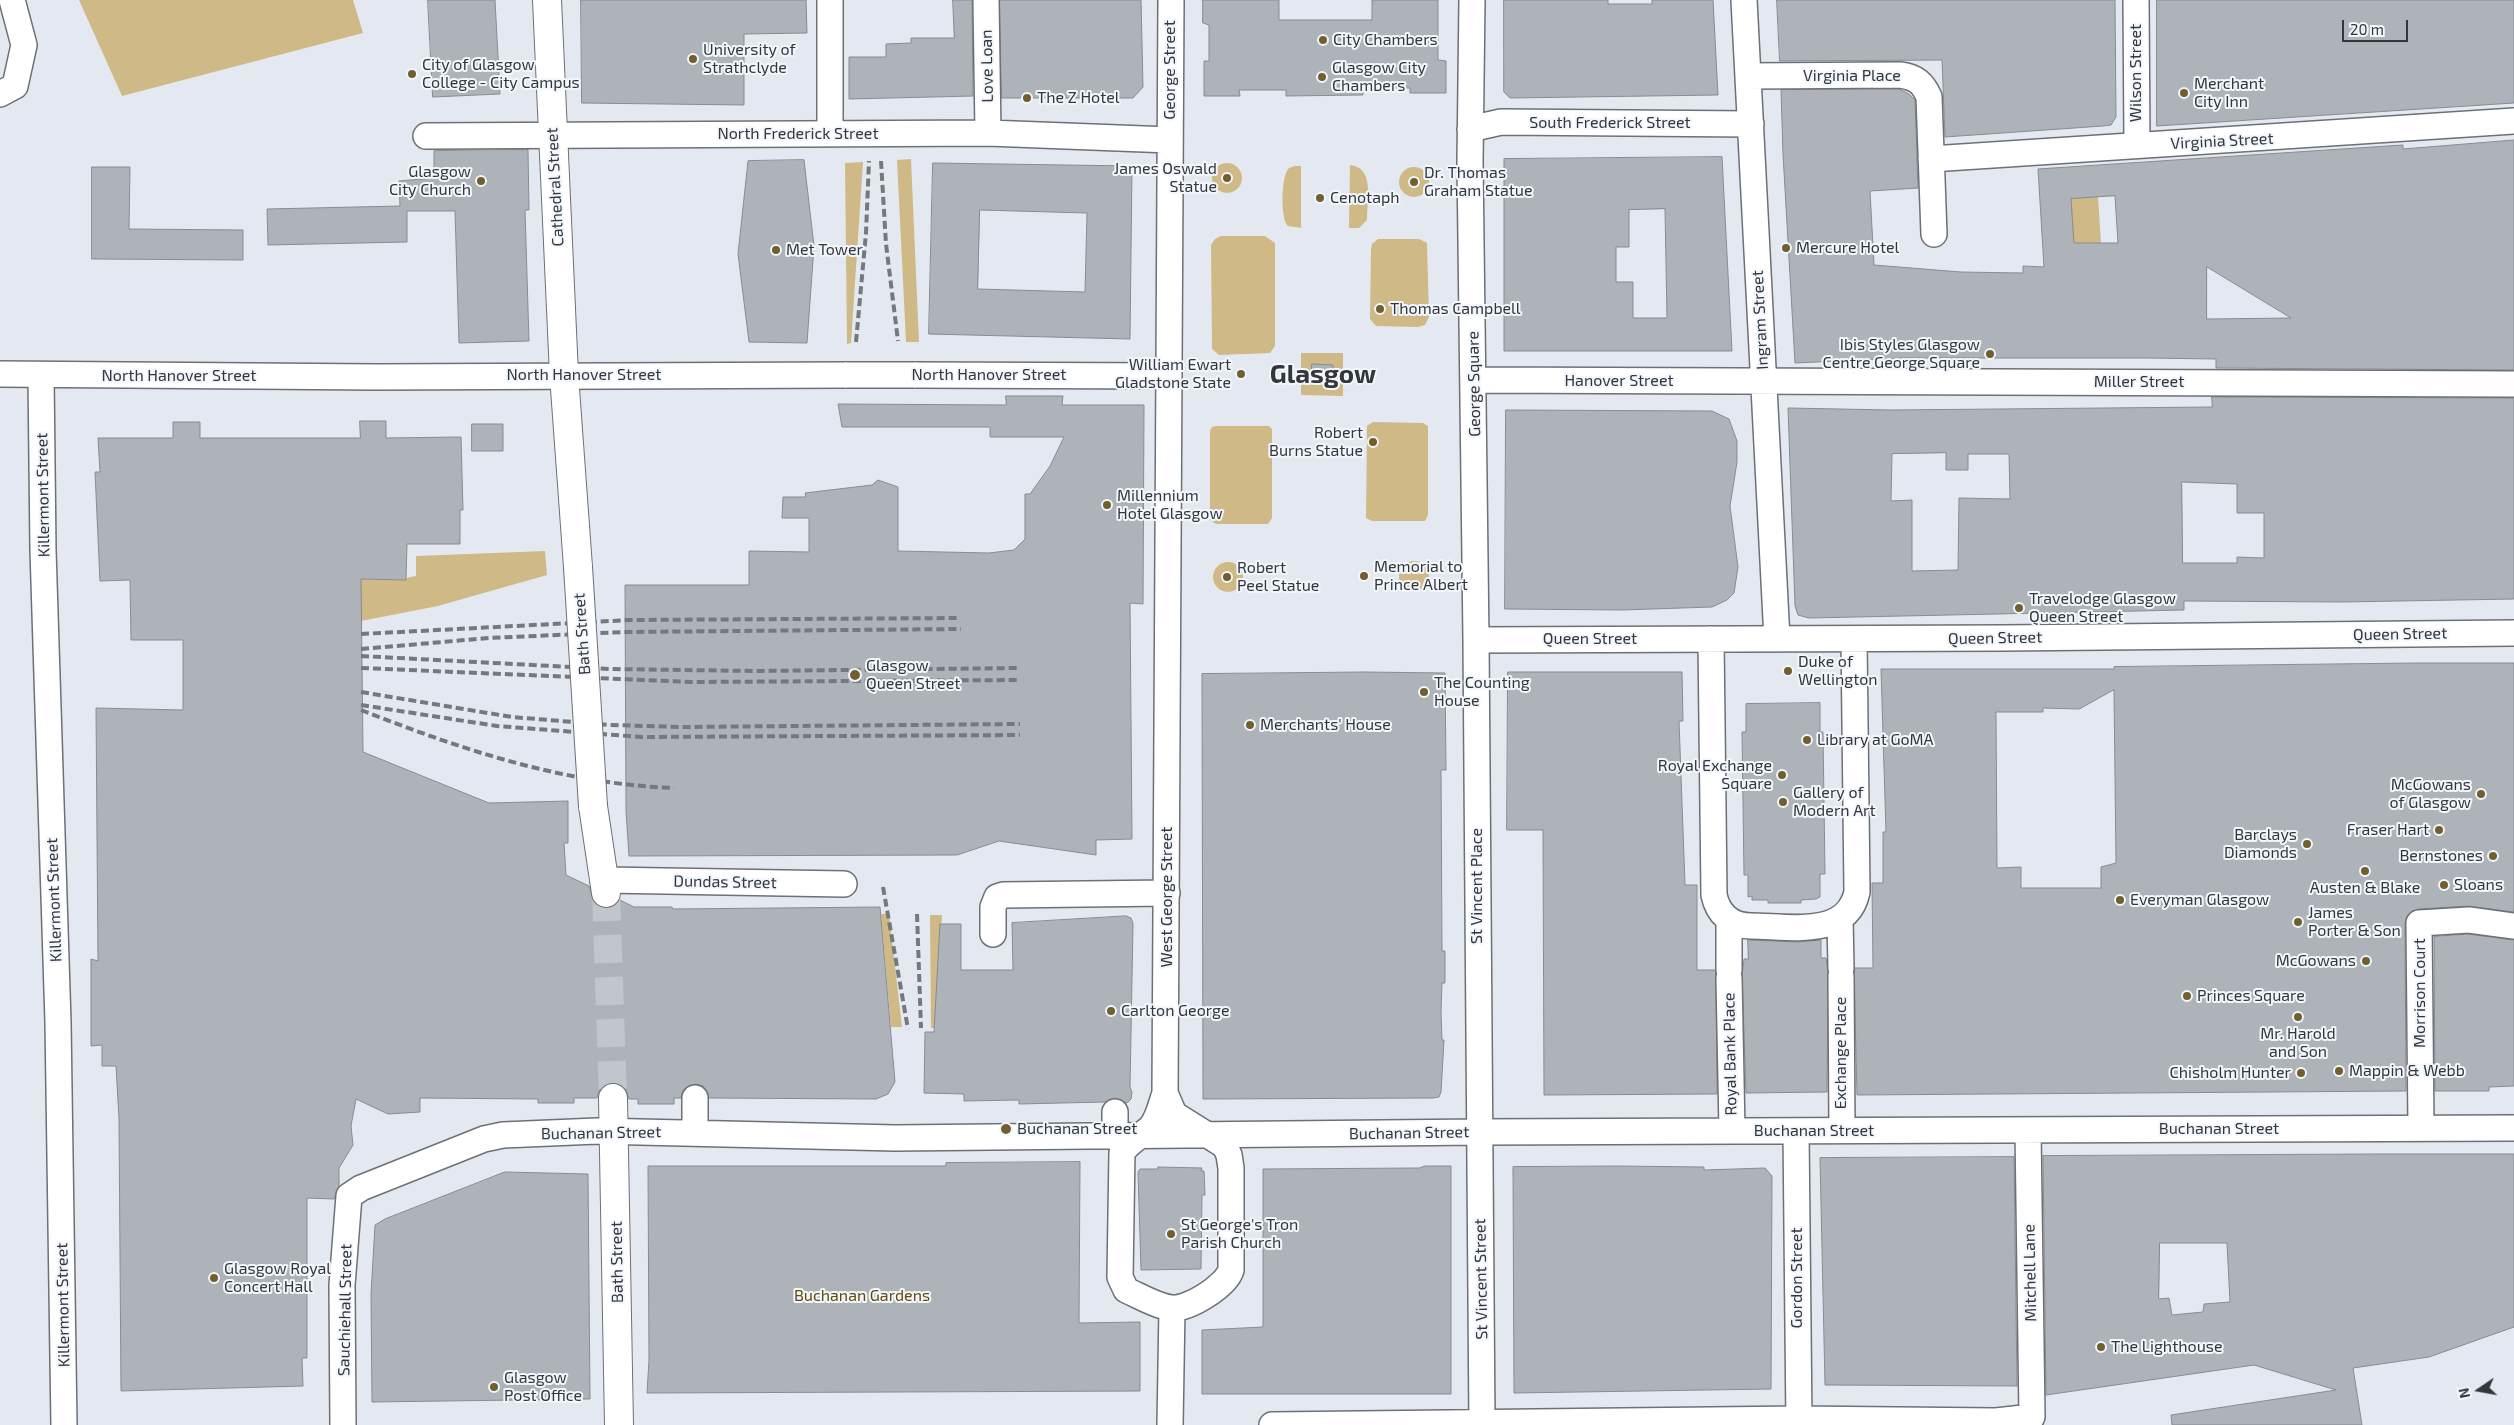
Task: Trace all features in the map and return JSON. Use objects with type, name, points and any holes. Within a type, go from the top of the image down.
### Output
[{"type":"street","points":[[0,94],[15,86],[24,45],[12,0]]},
{"type":"street","name":"Cathedral Street","points":[[548,0],[552,135],[564,375]]},
{"type":"street","points":[[830,0],[830,134]]},
{"type":"street","name":"Love Loan","points":[[986,0],[988,133]]},
{"type":"street","name":"George Street","points":[[1170,140],[1171,0]]},
{"type":"street","name":"George Square","points":[[1472,0],[1470,129],[1476,640]]},
{"type":"street","name":"Ingram Street","points":[[1744,0],[1777,639]]},
{"type":"street","name":"Wilson Street","points":[[2136,0],[2137,146]]},
{"type":"street","name":"Virginia Place","points":[[1748,76],[1912,76],[1925,87],[1928,97],[1934,234]]},
{"type":"street","name":"Virginia Street","points":[[1931,159],[2514,121]]},
{"type":"street","name":"South Frederick Street","points":[[1470,129],[1501,122],[1751,124]]},
{"type":"street","name":"North Frederick Street","points":[[426,136],[988,133],[1170,140]]},
{"type":"street","points":[[1169,376],[1170,140]]},
{"type":"street","name":"North Hanover Street","points":[[0,374],[376,377],[564,375],[1169,376]]},
{"type":"street","name":"Killermont Street","points":[[41,375],[43,550],[58,1022],[64,1425]]},
{"type":"street","name":"Bath Street","points":[[564,375],[593,806],[606,886]]},
{"type":"street","name":"West George Street","points":[[1169,376],[1166,640],[1166,1093],[1174,1114],[1225,1146],[1231,1168],[1231,1270],[1229,1278],[1195,1301],[1172,1308]]},
{"type":"street","name":"Hanover Street","points":[[1474,380],[1763,382]]},
{"type":"street","name":"Miller Street","points":[[1763,382],[2514,384]]},
{"type":"street","name":"Queen Street","points":[[1476,640],[1854,639],[2514,633]]},
{"type":"street","points":[[1711,639],[1714,895],[1718,907],[1729,920],[1742,926],[1815,926],[1831,924],[1840,919],[1852,909],[1857,892],[1854,639]]},
{"type":"street","name":"St Vincent Place","points":[[1476,640],[1480,1132]]},
{"type":"street","name":"Dundas Street","points":[[606,886],[844,884]]},
{"type":"street","points":[[993,934],[993,907],[997,897],[1003,895],[1167,893]]},
{"type":"street","name":"Exchange Place","points":[[1840,919],[1842,1130]]},
{"type":"street","name":"Royal Bank Place","points":[[1729,920],[1732,1131]]},
{"type":"street","name":"Morrison Court","points":[[2421,1128],[2419,923],[2469,920],[2514,926]]},
{"type":"street","points":[[1125,1137],[1150,1128],[1166,1093]]},
{"type":"street","name":"Bath Street","points":[[613,1098],[619,1425]]},
{"type":"street","points":[[695,1098],[695,1132]]},
{"type":"street","points":[[1115,1112],[1125,1137],[1129,1142],[1122,1152],[1120,1168],[1122,1284],[1126,1290],[1172,1308],[1170,1425]]},
{"type":"street","name":"Buchanan Street","points":[[349,1196],[361,1188],[484,1139],[503,1135],[613,1131],[695,1132],[897,1142],[1207,1135],[1480,1132],[2514,1128]]},
{"type":"street","name":"Mitchell Lane","points":[[1798,1422],[1996,1421],[2032,1417],[2028,1130]]},
{"type":"street","name":"Gordon Street","points":[[1796,1131],[1798,1422]]},
{"type":"street","name":"St Vincent Street","points":[[1480,1132],[1482,1424]]},
{"type":"street","name":"Sauchiehall Street","points":[[343,1425],[342,1285],[349,1196]]},
{"type":"street","points":[[1272,1425],[1798,1422]]},
{"type":"shaded area","points":[[79,0],[353,0],[363,33],[122,96]]},
{"type":"shaded area","points":[[911,159],[919,342],[906,342],[897,160]]},
{"type":"shaded area","points":[[863,162],[851,343],[847,344],[845,163]]},
{"type":"shaded area","points":[[1227,163],[1238,167],[1242,178],[1238,189],[1227,193],[1216,189],[1212,178],[1216,167]]},
{"type":"shaded area","points":[[1350,165],[1358,167],[1363,172],[1368,186],[1367,220],[1359,228],[1349,228]]},
{"type":"shaded area","points":[[1301,166],[1301,228],[1288,226],[1285,222],[1283,206],[1283,188],[1286,172],[1289,168]]},
{"type":"shaded area","points":[[1414,167],[1425,171],[1429,182],[1425,193],[1414,197],[1403,193],[1399,182],[1403,171]]},
{"type":"shaded area","points":[[2098,197],[2101,243],[2152,243],[2179,268],[2052,267],[2071,198]]},
{"type":"shaded area","points":[[1221,236],[1265,236],[1275,243],[1275,346],[1270,353],[1219,355],[1212,349],[1211,245],[1215,239]]},
{"type":"shaded area","points":[[1378,239],[1419,239],[1427,243],[1429,317],[1425,325],[1418,327],[1376,326],[1370,319],[1371,249],[1372,244]]},
{"type":"shaded area","points":[[1301,353],[1343,353],[1343,396],[1301,395]]},
{"type":"shaded area","points":[[1373,422],[1423,423],[1428,426],[1428,515],[1425,521],[1372,521],[1366,518],[1367,426]]},
{"type":"shaded area","points":[[1269,426],[1272,429],[1272,518],[1268,524],[1216,524],[1210,520],[1210,431],[1212,427]]},
{"type":"shaded area","points":[[545,551],[547,575],[438,606],[361,621],[361,579],[406,580],[406,578],[416,576],[416,556]]},
{"type":"shaded area","points":[[1414,561],[1425,565],[1429,576],[1425,587],[1414,591],[1403,587],[1399,576],[1403,565]]},
{"type":"shaded area","points":[[1228,562],[1234,563],[1242,571],[1242,583],[1234,591],[1228,592],[1222,591],[1214,583],[1213,577],[1214,571],[1222,563]]},
{"type":"shaded area","points":[[881,914],[889,914],[902,1027],[891,1027]]},
{"type":"shaded area","points":[[930,915],[942,915],[936,1004],[937,1028],[931,1028]]},
{"type":"building","points":[[428,0],[495,0],[500,94],[433,97]]},
{"type":"building","name":"University of Strathclyde","points":[[581,0],[806,0],[807,33],[744,34],[744,105],[582,103]]},
{"type":"building","points":[[953,0],[972,0],[973,96],[849,99],[849,57],[886,57],[886,44],[911,43],[911,38],[954,38]]},
{"type":"building","points":[[1000,0],[1141,0],[1143,87],[1133,98],[1002,98]]},
{"type":"building","name":"City Chambers","points":[[1203,0],[1279,0],[1279,20],[1372,20],[1372,0],[1438,0],[1438,60],[1446,61],[1446,93],[1410,93],[1410,88],[1363,88],[1363,95],[1286,96],[1286,90],[1239,90],[1240,96],[1204,96],[1204,61],[1209,61],[1209,25],[1203,23]]},
{"type":"building","points":[[1504,0],[1608,0],[1608,4],[1652,4],[1652,0],[1713,0],[1718,95],[1510,98],[1504,92]]},
{"type":"building","points":[[1777,0],[2115,0],[2116,117],[2111,125],[2103,126],[1945,137],[1942,60],[1780,61]]},
{"type":"building","points":[[2157,0],[2514,0],[2514,103],[2157,126]]},
{"type":"building","points":[[1899,89],[1909,94],[1915,100],[1918,188],[1870,191],[1874,265],[1961,272],[2023,273],[2023,266],[2044,267],[2038,169],[2403,145],[2403,149],[2514,140],[2514,370],[2216,368],[2216,359],[2145,358],[1903,358],[1795,363],[1781,90]],"holes":[[[2115,196],[2118,243],[2074,243],[2071,199]],[[2207,267],[2291,318],[2207,319]]]},
{"type":"building","points":[[528,150],[529,210],[525,210],[529,341],[459,343],[455,211],[407,211],[407,242],[268,245],[267,209],[400,206],[399,181],[434,178],[434,151]]},
{"type":"building","points":[[1722,157],[1732,351],[1504,351],[1504,159]],"holes":[[[1665,209],[1667,318],[1633,318],[1633,282],[1616,282],[1616,247],[1629,247],[1629,210]]]},
{"type":"building","name":"Met Tower","points":[[804,160],[814,246],[807,343],[749,342],[738,254],[748,161]]},
{"type":"building","points":[[933,163],[1132,166],[1130,339],[929,334]],"holes":[[[980,210],[1087,213],[1085,292],[978,289]]]},
{"type":"building","points":[[92,167],[130,167],[129,229],[243,230],[243,260],[92,259]]},
{"type":"building","points":[[1312,364],[1333,365],[1333,384],[1312,383]]},
{"type":"building","name":"Glasgow Queen Street","points":[[1006,396],[1063,396],[1062,405],[1144,405],[1143,604],[1130,603],[1132,839],[1096,840],[1096,855],[999,841],[957,855],[629,856],[626,811],[625,585],[749,585],[749,551],[809,552],[809,518],[782,518],[783,497],[806,497],[805,493],[872,485],[878,480],[898,487],[898,551],[989,553],[1014,550],[1025,539],[1025,494],[1030,494],[1050,466],[1064,437],[990,437],[990,427],[842,427],[838,404],[1006,405]]},
{"type":"building","points":[[2212,397],[2514,398],[2514,599],[2342,602],[2184,601],[2184,610],[1809,618],[1798,615],[1795,606],[1788,408],[1891,410],[2212,407]],"holes":[[[1946,453],[1946,470],[1968,470],[1968,454],[2009,454],[2010,499],[1959,498],[1958,570],[1912,571],[1912,500],[1891,501],[1892,454]],[[2182,482],[2237,484],[2237,513],[2264,513],[2264,558],[2237,557],[2237,563],[2183,563]]]},
{"type":"building","points":[[1506,410],[1712,411],[1729,419],[1737,441],[1737,462],[1730,506],[1738,567],[1734,593],[1727,600],[1712,607],[1622,610],[1505,609]]},
{"type":"building","points":[[360,421],[386,421],[386,438],[461,437],[463,510],[460,510],[460,544],[407,544],[406,580],[361,579],[363,752],[489,803],[568,801],[568,843],[564,843],[566,875],[589,886],[594,902],[601,908],[609,908],[620,900],[634,907],[672,907],[673,909],[880,907],[895,1082],[888,1094],[876,1099],[709,1098],[703,1086],[695,1084],[683,1090],[681,1098],[674,1098],[674,1104],[638,1104],[638,1099],[629,1099],[626,1090],[621,1085],[613,1082],[605,1085],[599,1091],[597,1098],[574,1098],[574,1103],[538,1103],[538,1099],[420,1098],[420,1112],[388,1114],[356,1099],[351,1126],[353,1145],[339,1168],[339,1186],[334,1199],[307,1198],[307,1358],[302,1358],[303,1386],[121,1391],[119,1119],[116,1066],[102,1066],[102,1045],[91,1046],[91,959],[98,961],[96,708],[183,710],[183,640],[131,640],[130,580],[100,581],[95,472],[100,472],[98,438],[173,438],[173,422],[200,422],[200,438],[360,438]]},
{"type":"building","points":[[472,424],[503,424],[503,451],[472,451]]},
{"type":"building","points":[[2514,663],[2514,912],[2468,906],[2418,909],[2407,916],[2405,923],[2406,1091],[1857,1095],[1854,972],[1855,968],[1873,968],[1872,883],[1883,883],[1883,832],[1886,832],[1881,669],[2114,669],[2114,667]],"holes":[[[2114,690],[2116,863],[2101,867],[2101,888],[2021,888],[2021,867],[1997,868],[1996,712],[2043,712],[2043,708],[2079,709]]]},
{"type":"building","points":[[1508,672],[1682,672],[1683,721],[1679,721],[1685,885],[1697,885],[1697,970],[1715,970],[1716,974],[1717,1094],[1544,1095],[1543,830],[1507,830]]},
{"type":"building","points":[[1445,673],[1446,770],[1441,770],[1442,951],[1445,951],[1445,983],[1442,983],[1441,1012],[1442,1040],[1444,1040],[1441,1092],[1439,1097],[1433,1098],[1203,1099],[1202,674]]},
{"type":"building","name":"Gallery of Modern Art","points":[[1820,703],[1820,732],[1823,732],[1825,874],[1820,874],[1820,897],[1801,900],[1801,903],[1768,903],[1768,900],[1752,900],[1752,896],[1748,897],[1748,875],[1744,875],[1742,732],[1746,732],[1746,704]]},
{"type":"building","points":[[1126,916],[1131,918],[1133,923],[1130,1087],[1132,1092],[1131,1099],[1127,1103],[1115,1098],[1105,1102],[1019,1104],[1019,1100],[964,1101],[964,1094],[924,1093],[925,1032],[934,1032],[940,924],[961,924],[961,970],[1013,970],[1012,923]]},
{"type":"building","points":[[2468,934],[2514,940],[2514,1086],[2489,1087],[2489,1091],[2435,1091],[2434,937]]},
{"type":"building","points":[[1748,940],[1798,942],[1821,940],[1821,958],[1826,958],[1828,972],[1827,1092],[1746,1093],[1742,974],[1744,959],[1748,959]]},
{"type":"building","points":[[2514,1154],[2514,1327],[2429,1357],[2353,1368],[2362,1425],[2172,1425],[2171,1415],[2336,1390],[2254,1365],[2046,1395],[2043,1156]],"holes":[[[2160,1243],[2227,1243],[2230,1302],[2204,1304],[2203,1312],[2172,1315],[2169,1298],[2159,1299]]]},
{"type":"building","points":[[2014,1157],[2017,1386],[1825,1385],[1820,1158]]},
{"type":"building","points":[[1080,1162],[1079,1323],[1140,1322],[1140,1391],[647,1393],[649,1360],[648,1166],[946,1166],[946,1163]]},
{"type":"building","points":[[1425,1166],[1451,1166],[1451,1394],[1202,1394],[1202,1330],[1263,1327],[1263,1169],[1419,1168]]},
{"type":"building","name":"St George's Tron Parish Church","points":[[1158,1167],[1202,1168],[1201,1171],[1204,1171],[1205,1195],[1202,1195],[1201,1269],[1141,1270],[1138,1172],[1140,1169],[1158,1169]]},
{"type":"building","points":[[1513,1167],[1704,1167],[1704,1170],[1765,1168],[1772,1176],[1771,1389],[1514,1393]]},
{"type":"building","points":[[505,1172],[588,1174],[590,1399],[372,1402],[371,1294],[375,1225],[385,1219]]},
{"type":"tunnel","points":[[606,893],[613,1098]]},
{"type":"railway","points":[[856,342],[866,233],[869,161]]},
{"type":"railway","points":[[881,161],[886,244],[898,341]]},
{"type":"railway","points":[[361,634],[630,620],[960,618]]},
{"type":"railway","points":[[361,649],[489,638],[624,632],[961,629]]},
{"type":"railway","points":[[361,656],[610,669],[756,671],[1018,668]]},
{"type":"railway","points":[[361,668],[692,682],[1018,680]]},
{"type":"railway","points":[[361,692],[512,717],[610,725],[683,727],[1020,724]]},
{"type":"railway","points":[[361,705],[497,726],[641,737],[1020,735]]},
{"type":"railway","points":[[361,710],[437,739],[554,772],[593,780],[674,788]]},
{"type":"railway","points":[[883,887],[908,1029]]},
{"type":"railway","points":[[917,914],[921,1028]]},
{"type":"place","name":"City Chambers","points":[[1323,40]]},
{"type":"place","name":"University of Strathclyde","points":[[693,59]]},
{"type":"place","name":"City of Glasgow College - City Campus","points":[[412,74]]},
{"type":"place","name":"Glasgow City Chambers","points":[[1322,77]]},
{"type":"place","name":"Merchant City Inn","points":[[2184,93]]},
{"type":"place","name":"The Z Hotel","points":[[1027,98]]},
{"type":"place","name":"James Oswald Statue","points":[[1227,178]]},
{"type":"place","name":"Glasgow City Church","points":[[481,181]]},
{"type":"place","name":"Dr. Thomas Graham Statue","points":[[1414,182]]},
{"type":"place","name":"Cenotaph","points":[[1320,198]]},
{"type":"place","name":"Mercure Hotel","points":[[1786,248]]},
{"type":"place","name":"Met Tower","points":[[776,250]]},
{"type":"place","name":"Thomas Campbell","points":[[1380,309]]},
{"type":"place","name":"Ibis Styles Glasgow Centre George Square","points":[[1990,354]]},
{"type":"place","name":"William Ewart Gladstone State","points":[[1241,374]]},
{"type":"place","name":"Robert Burns Statue","points":[[1373,442]]},
{"type":"place","name":"Millennium Hotel Glasgow","points":[[1107,505]]},
{"type":"place","name":"Memorial to Prince Albert","points":[[1364,576]]},
{"type":"place","name":"Robert Peel Statue","points":[[1227,577]]},
{"type":"place","name":"Travelodge Glasgow Queen Street","points":[[2019,608]]},
{"type":"place","name":"Duke of Wellington","points":[[1788,671]]},
{"type":"place","name":"Glasgow Queen Street","points":[[855,675]]},
{"type":"place","name":"The Counting House","points":[[1424,692]]},
{"type":"place","name":"Merchants' House","points":[[1250,725]]},
{"type":"place","name":"Library at GoMA","points":[[1807,740]]},
{"type":"place","name":"Royal Exchange Square","points":[[1782,775]]},
{"type":"place","name":"McGowans of Glasgow","points":[[2481,794]]},
{"type":"place","name":"Gallery of Modern Art","points":[[1783,802]]},
{"type":"place","name":"Fraser Hart","points":[[2439,830]]},
{"type":"place","name":"Barclays Diamonds","points":[[2307,844]]},
{"type":"place","name":"Bernstones","points":[[2493,856]]},
{"type":"place","name":"Austen & Blake","points":[[2365,871]]},
{"type":"place","name":"Sloans","points":[[2444,885]]},
{"type":"place","name":"Everyman Glasgow","points":[[2120,900]]},
{"type":"place","name":"James Porter & Son","points":[[2298,922]]},
{"type":"place","name":"McGowans","points":[[2366,961]]},
{"type":"place","name":"Princes Square","points":[[2187,996]]},
{"type":"place","name":"Carlton George","points":[[1111,1011]]},
{"type":"place","name":"Mr. Harold and Son","points":[[2298,1017]]},
{"type":"place","name":"Mappin & Webb","points":[[2339,1071]]},
{"type":"place","name":"Chisholm Hunter","points":[[2301,1073]]},
{"type":"place","name":"Buchanan Street","points":[[1006,1129]]},
{"type":"place","name":"St George's Tron Parish Church","points":[[1171,1234]]},
{"type":"place","name":"Glasgow Royal Concert Hall","points":[[214,1278]]},
{"type":"place","name":"The Lighthouse","points":[[2101,1347]]},
{"type":"place","name":"Glasgow Post Office","points":[[494,1387]]},
{"type":"district","name":"Glasgow","points":[[1323,374]]},
{"type":"park label","name":"Buchanan Gardens","points":[[862,1296]]}]
